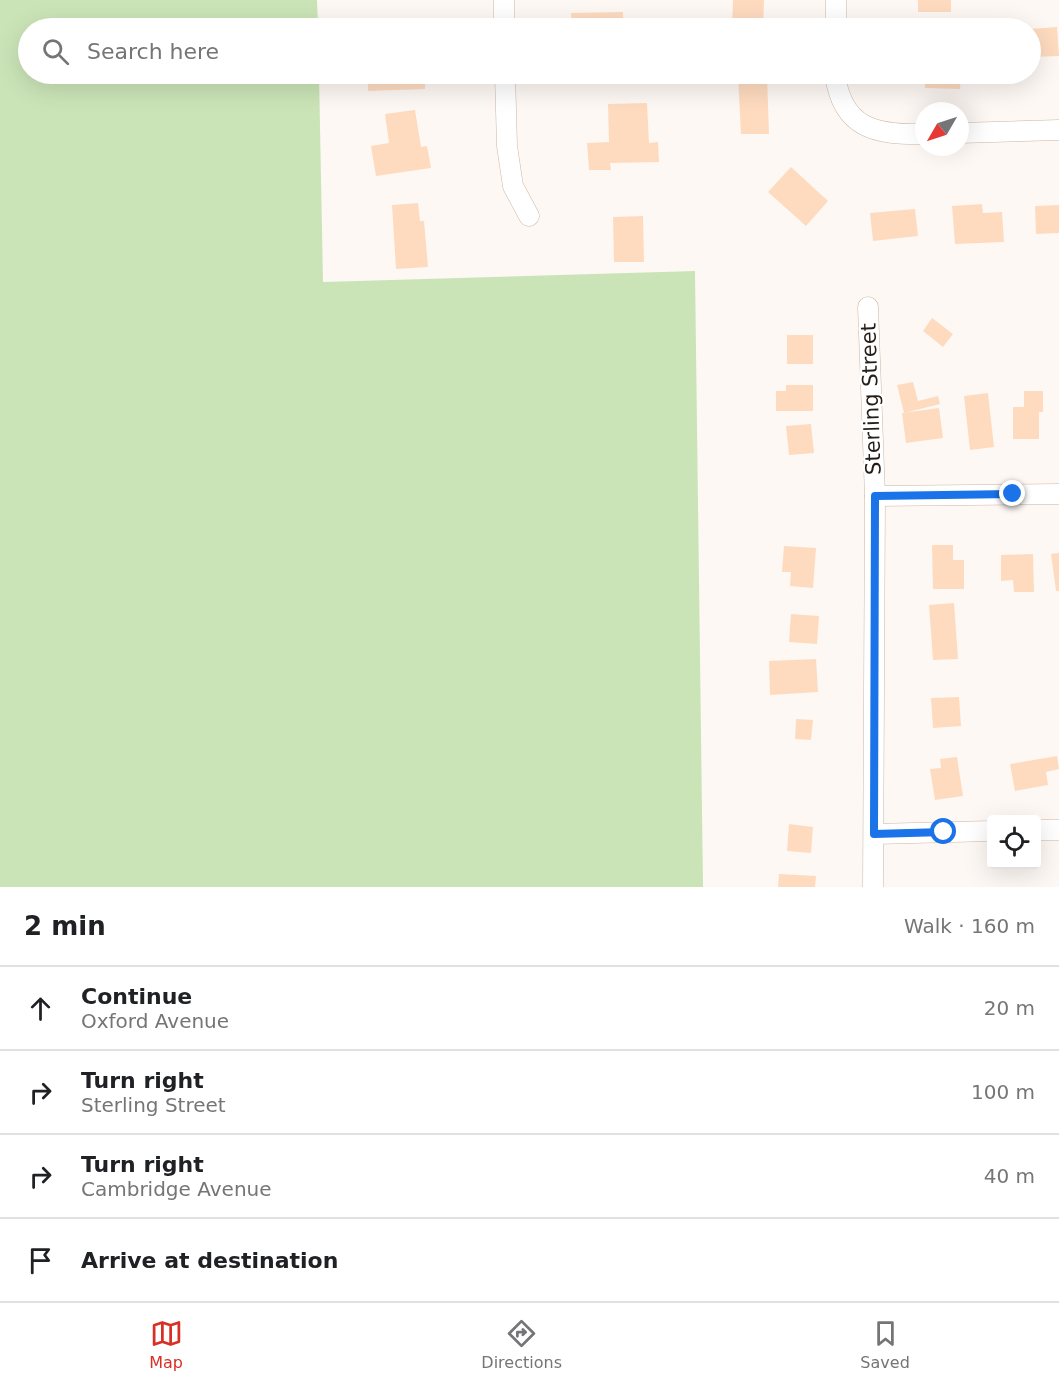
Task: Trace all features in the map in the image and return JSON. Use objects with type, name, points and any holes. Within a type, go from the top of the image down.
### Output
[{"type":"street","points":[[504,0],[504,18]]},
{"type":"street","points":[[836,0],[836,18]]},
{"type":"street","points":[[505,84],[507,146],[513,186],[529,216]]},
{"type":"street","points":[[836,84],[837,91],[846,108],[859,122],[876,131],[915,134]]},
{"type":"street","points":[[969,133],[1059,130]]},
{"type":"street","name":"Sterling Street","points":[[868,307],[875,496],[873,887]]},
{"type":"street","points":[[875,496],[1059,494]]},
{"type":"street","points":[[1041,830],[1059,830]]},
{"type":"street","points":[[874,834],[987,831]]},
{"type":"green space","points":[[0,0],[317,0],[318,18],[18,18],[18,84],[319,84],[323,282],[695,271],[703,887],[0,887]]},
{"type":"building","points":[[733,0],[764,0],[763,18],[732,18]]},
{"type":"building","points":[[918,0],[951,0],[951,12],[918,12]]},
{"type":"building","points":[[623,12],[623,18],[571,18],[571,13]]},
{"type":"building","points":[[1057,27],[1059,56],[1041,57],[1041,28]]},
{"type":"building","points":[[368,84],[425,84],[425,89],[368,91]]},
{"type":"building","points":[[738,84],[767,84],[769,134],[741,134]]},
{"type":"building","points":[[925,84],[960,84],[960,89],[925,88]]},
{"type":"building","points":[[647,103],[649,143],[658,142],[659,162],[610,163],[611,170],[589,170],[587,143],[609,142],[608,104]]},
{"type":"building","points":[[415,110],[421,147],[427,146],[431,168],[376,176],[371,146],[389,143],[385,114]]},
{"type":"building","points":[[791,167],[828,201],[806,226],[768,192]]},
{"type":"building","points":[[418,203],[420,221],[424,221],[428,267],[396,269],[392,205]]},
{"type":"building","points":[[982,204],[983,213],[1002,212],[1004,242],[955,244],[952,206]]},
{"type":"building","points":[[1059,205],[1059,233],[1036,234],[1035,206]]},
{"type":"building","points":[[915,209],[918,236],[873,241],[870,213]]},
{"type":"building","points":[[643,216],[644,262],[614,262],[613,217]]},
{"type":"building","points":[[932,318],[953,334],[943,347],[923,331]]},
{"type":"building","points":[[787,335],[813,335],[813,364],[787,364]]},
{"type":"building","points":[[913,382],[918,401],[938,396],[940,404],[904,413],[897,385]]},
{"type":"building","points":[[786,385],[813,385],[813,411],[776,411],[776,391],[786,391]]},
{"type":"building","points":[[1024,391],[1043,391],[1043,412],[1039,412],[1039,439],[1013,439],[1013,407],[1024,407]]},
{"type":"building","points":[[988,393],[994,447],[970,450],[964,396]]},
{"type":"building","points":[[939,408],[943,438],[906,443],[902,413]]},
{"type":"building","points":[[811,424],[814,453],[789,455],[786,426]]},
{"type":"building","points":[[932,545],[953,545],[953,560],[964,560],[964,589],[933,589]]},
{"type":"building","points":[[784,546],[816,548],[813,588],[790,586],[791,572],[782,572]]},
{"type":"building","points":[[1059,553],[1059,591],[1056,591],[1051,554]]},
{"type":"building","points":[[1033,554],[1034,592],[1014,592],[1013,580],[1001,581],[1001,555]]},
{"type":"building","points":[[954,603],[958,659],[933,660],[929,605]]},
{"type":"building","points":[[791,614],[819,616],[817,644],[789,642]]},
{"type":"building","points":[[816,659],[818,692],[770,695],[769,661]]},
{"type":"building","points":[[959,697],[961,726],[933,728],[931,698]]},
{"type":"building","points":[[796,719],[813,720],[811,740],[795,739]]},
{"type":"building","points":[[1057,756],[1059,769],[1046,772],[1048,785],[1015,791],[1010,764]]},
{"type":"building","points":[[957,757],[963,796],[935,800],[930,769],[941,768],[940,759]]},
{"type":"building","points":[[789,824],[813,827],[811,853],[787,851]]},
{"type":"building","points":[[779,874],[816,876],[815,887],[778,887]]},
{"type":"route","points":[[944,832],[874,834],[875,496],[1013,494]]}]
